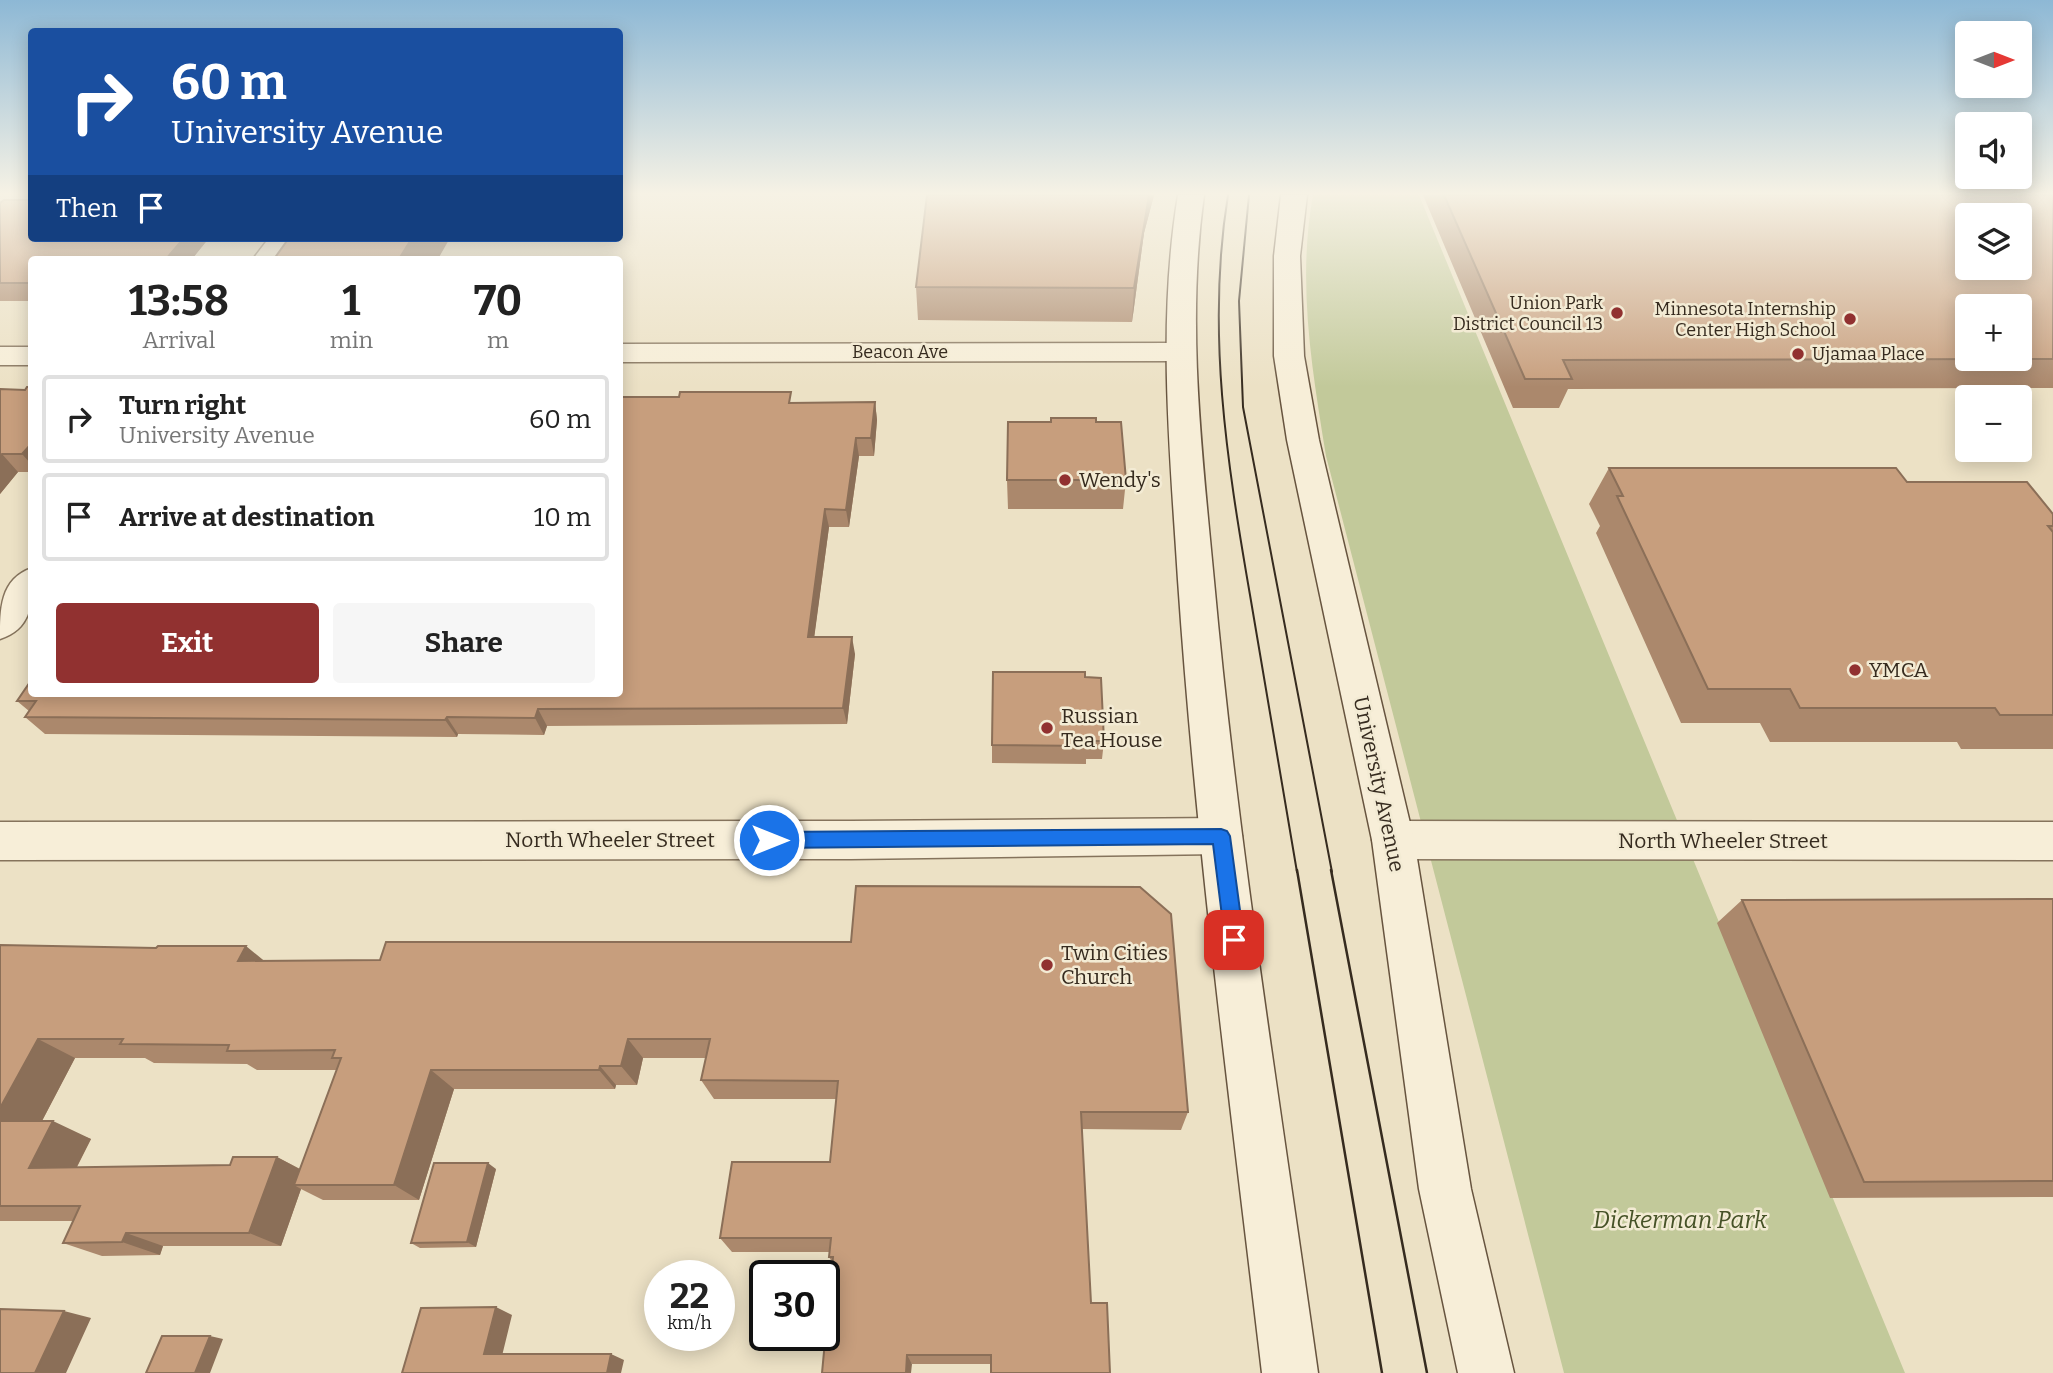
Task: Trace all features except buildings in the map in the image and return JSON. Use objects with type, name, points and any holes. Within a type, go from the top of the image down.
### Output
[{"type":"main road","points":[[1182,259],[1181,352],[1199,634],[1221,836],[1290,1373]]},
{"type":"main road","name":"University Avenue","points":[[1287,259],[1289,356],[1303,440],[1393,840],[1445,1189],[1486,1373]]},
{"type":"main road","name":"Beacon Ave","points":[[623,353],[1181,352]]},
{"type":"main road","points":[[0,356],[28,356]]},
{"type":"main road","points":[[0,625],[28,586]]},
{"type":"main road","name":"North Wheeler Street","points":[[0,841],[851,840],[1221,836]]},
{"type":"main road","name":"North Wheeler Street","points":[[1393,840],[2053,841]]},
{"type":"green space","name":"Dickerman Park","points":[[1445,259],[1905,1373],[1564,1373],[1326,456],[1308,326],[1306,261]]},
{"type":"tram line","points":[[1221,259],[1219,346],[1227,446],[1297,872]]},
{"type":"tram line","points":[[1243,259],[1239,301],[1243,407],[1332,872]]},
{"type":"tram line","points":[[1297,870],[1382,1373]]},
{"type":"tram line","points":[[1331,870],[1427,1373]]},
{"type":"place","name":"Union Park District Council 13","points":[[1617,313]]},
{"type":"place","name":"Minnesota Internship Center High School","points":[[1850,319]]},
{"type":"place","name":"Ujamaa Place","points":[[1798,354]]},
{"type":"place","name":"Wendy's","points":[[1065,480]]},
{"type":"place","name":"YMCA","points":[[1855,670]]},
{"type":"place","name":"Russian Tea House","points":[[1047,728]]},
{"type":"place","name":"Twin Cities Church","points":[[1047,965]]},
{"type":"route","points":[[769,840],[1221,836],[1234,940]]}]
